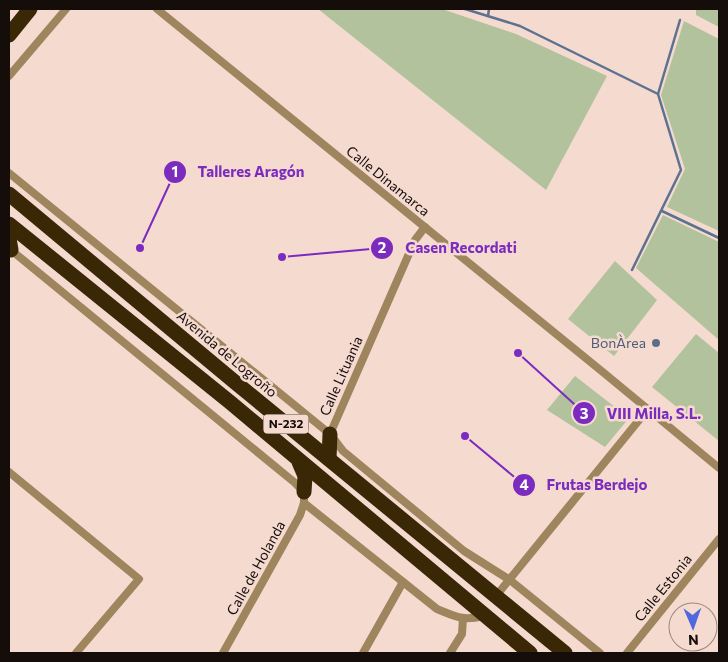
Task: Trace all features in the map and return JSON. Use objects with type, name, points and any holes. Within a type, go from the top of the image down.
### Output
[{"type":"highway","points":[[9,35],[30,9]]},
{"type":"highway","name":"Avenida de Logroño","points":[[9,194],[314,447],[424,527],[496,596],[565,653]]},
{"type":"highway","name":"N-232","points":[[9,224],[230,403],[530,653]]},
{"type":"highway","points":[[314,447],[330,434]]},
{"type":"highway","points":[[329,459],[330,434]]},
{"type":"highway","points":[[298,461],[305,476],[304,498]]},
{"type":"street","points":[[9,76],[66,9]]},
{"type":"street","name":"Calle Dinamarca","points":[[157,9],[719,468]]},
{"type":"street","name":"Calle Lituania","points":[[9,173],[330,434],[415,240],[425,227]]},
{"type":"street","points":[[10,248],[294,482],[304,498],[437,609],[468,619],[484,616]]},
{"type":"street","points":[[496,596],[648,409]]},
{"type":"street","points":[[330,434],[343,451],[424,527],[510,580],[600,653]]},
{"type":"street","points":[[9,472],[139,579],[76,653]]},
{"type":"street","name":"Calle de Holanda","points":[[223,653],[298,520],[304,498]]},
{"type":"street","name":"Calle Estonia","points":[[627,653],[719,538]]},
{"type":"street","points":[[363,653],[403,582]]},
{"type":"street","points":[[450,653],[462,634],[464,618]]},
{"type":"green space","points":[[318,9],[442,9],[516,34],[607,76],[546,190]]},
{"type":"green space","points":[[696,9],[719,9],[719,27],[696,15]]},
{"type":"green space","points":[[684,21],[719,39],[719,231],[667,207],[685,169],[661,95]]},
{"type":"green space","points":[[663,215],[719,242],[719,340],[636,268]]},
{"type":"green space","points":[[615,261],[657,300],[614,356],[568,319]]},
{"type":"green space","points":[[696,334],[719,353],[719,441],[652,387]]},
{"type":"green space","points":[[575,376],[629,418],[605,447],[547,410]]},
{"type":"waterway","points":[[465,9],[520,26],[658,94],[681,170],[632,270]]},
{"type":"waterway","points":[[488,16],[489,9]]},
{"type":"waterway","points":[[658,94],[680,20]]},
{"type":"waterway","points":[[662,211],[719,238]]},
{"type":"place","name":"Talleres Aragón","points":[[140,248]]},
{"type":"place","name":"Casen Recordati","points":[[282,257]]},
{"type":"place","name":"BonÀrea","points":[[656,343]]},
{"type":"place","name":"VIII Milla, S.L.","points":[[518,353]]},
{"type":"place","name":"Frutas Berdejo","points":[[465,436]]}]
